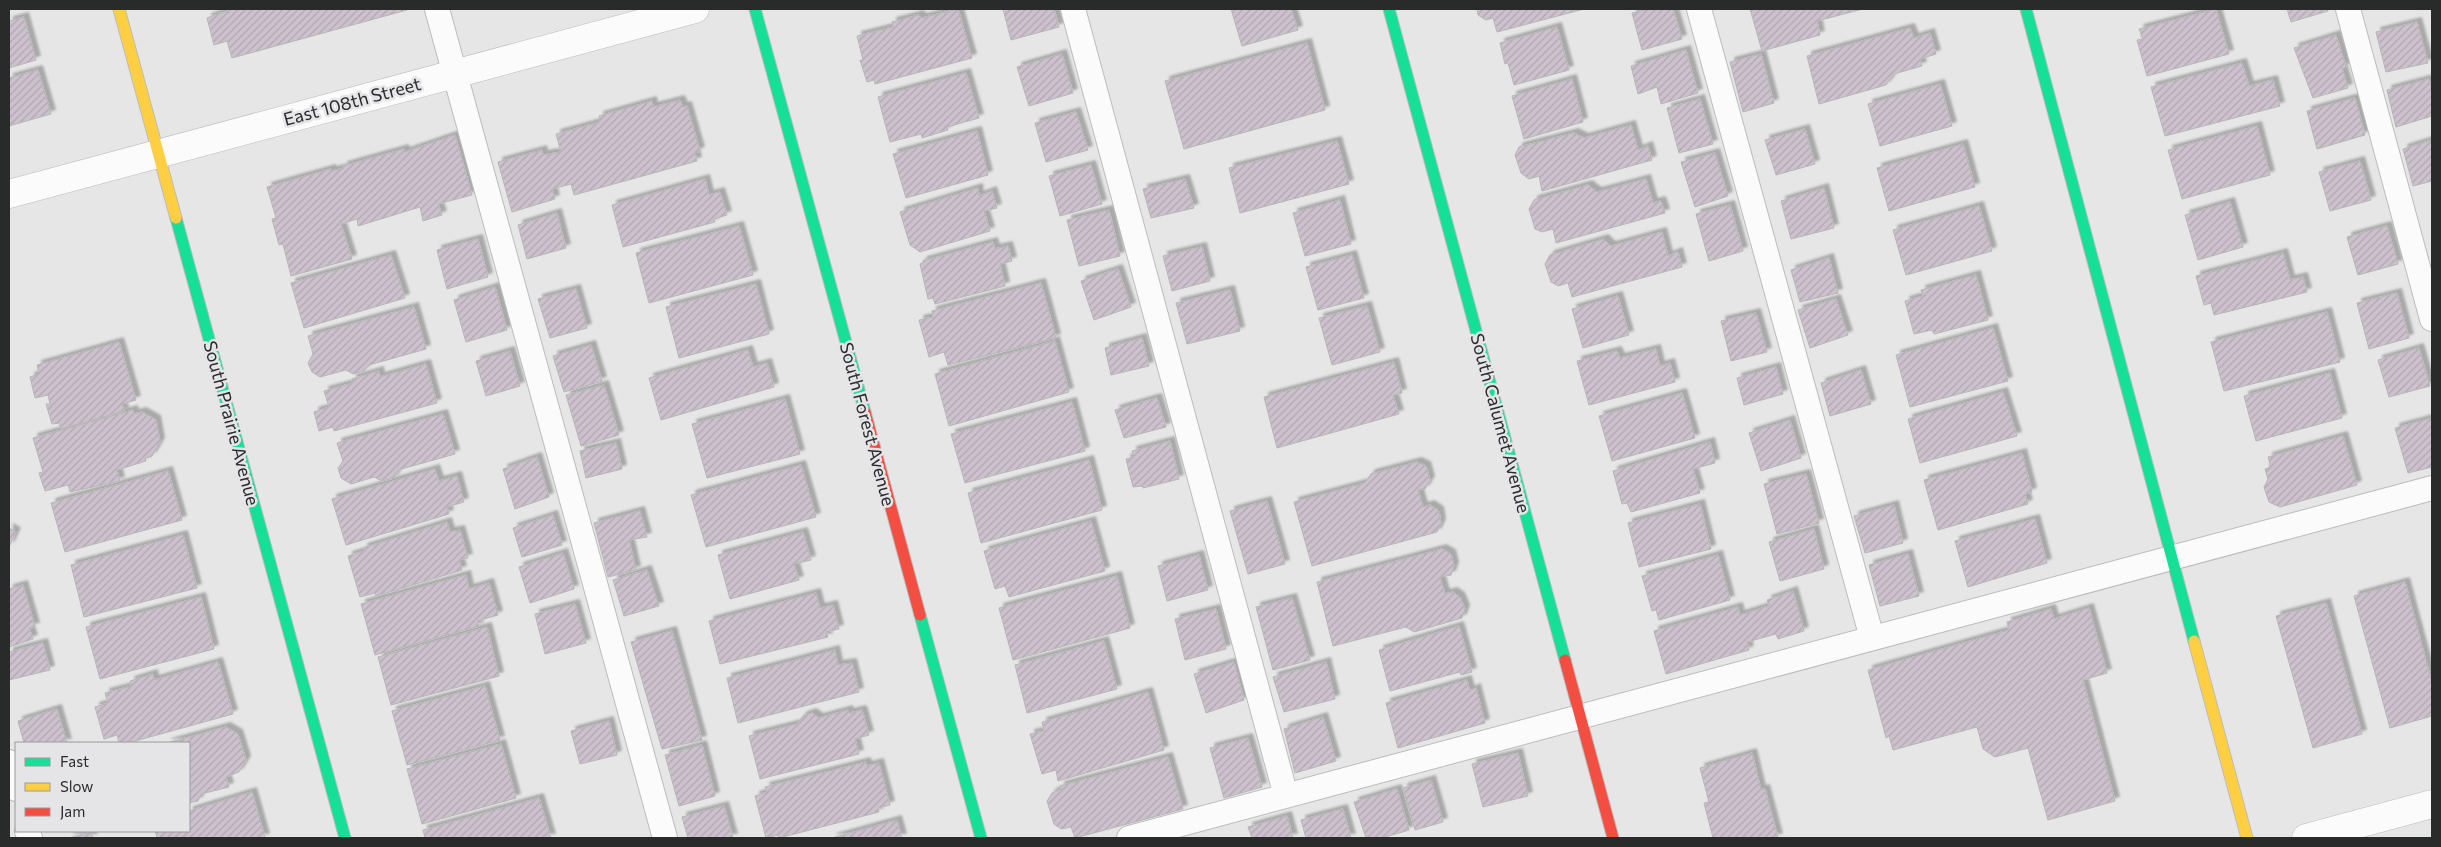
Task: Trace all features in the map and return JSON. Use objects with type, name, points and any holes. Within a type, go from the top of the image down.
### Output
[{"type":"street","name":"South Prairie Avenue","points":[[119,9],[346,838]]},
{"type":"street","name":"East 108th Street","points":[[9,194],[695,9]]},
{"type":"street","name":"South Forest Avenue","points":[[755,9],[981,838]]},
{"type":"street","name":"South Calumet Avenue","points":[[1389,9],[1613,838]]},
{"type":"street","points":[[2026,9],[2247,838]]},
{"type":"street","points":[[2306,838],[2432,804]]},
{"type":"lane","points":[[437,9],[665,838]]},
{"type":"lane","points":[[1074,9],[1286,796]]},
{"type":"lane","points":[[1699,9],[1872,638]]},
{"type":"lane","points":[[2348,9],[2432,319]]},
{"type":"lane","points":[[1129,838],[2432,488]]},
{"type":"lane","points":[[9,762],[15,785]]},
{"type":"building","points":[[233,9],[407,10],[232,58],[227,41],[214,45],[207,18]]},
{"type":"building","points":[[958,9],[972,58],[875,84],[874,80],[867,82],[860,60],[863,60],[857,36],[893,27],[892,22],[919,15],[922,18]]},
{"type":"building","points":[[1003,9],[1054,9],[1059,27],[1011,40]]},
{"type":"building","points":[[1231,9],[1291,9],[1298,30],[1242,46]]},
{"type":"building","points":[[1477,9],[1584,9],[1497,32],[1493,18],[1486,20],[1478,15]]},
{"type":"building","points":[[1649,9],[1673,9],[1682,39],[1642,50],[1632,13]]},
{"type":"building","points":[[1750,9],[1863,9],[1817,21],[1820,35],[1762,51]]},
{"type":"building","points":[[2216,9],[2229,54],[2147,76],[2137,40],[2143,39],[2139,29]]},
{"type":"building","points":[[2287,9],[2327,9],[2328,11],[2291,22]]},
{"type":"building","points":[[24,17],[36,60],[9,68],[9,21]]},
{"type":"building","points":[[2417,22],[2428,63],[2386,72],[2376,32]]},
{"type":"building","points":[[1557,27],[1569,70],[1514,85],[1508,63],[1505,64],[1500,43]]},
{"type":"building","points":[[1910,28],[1914,38],[1930,33],[1936,54],[1920,59],[1922,66],[1894,74],[1886,85],[1819,104],[1807,56]]},
{"type":"building","points":[[2336,35],[2346,67],[2342,68],[2348,88],[2313,98],[2294,48]]},
{"type":"building","points":[[1307,43],[1325,110],[1184,149],[1165,81]]},
{"type":"building","points":[[1686,50],[1698,93],[1661,104],[1657,87],[1638,94],[1631,66]]},
{"type":"building","points":[[1062,54],[1073,93],[1029,106],[1017,67]]},
{"type":"building","points":[[1761,54],[1774,103],[1743,112],[1730,62]]},
{"type":"building","points":[[2242,63],[2249,86],[2273,80],[2280,106],[2165,136],[2151,87]]},
{"type":"building","points":[[38,70],[51,114],[9,126],[9,78]]},
{"type":"building","points":[[966,73],[979,118],[947,127],[948,130],[922,138],[921,134],[890,142],[878,97]]},
{"type":"building","points":[[1572,79],[1583,122],[1524,139],[1512,96]]},
{"type":"building","points":[[2429,79],[2432,92],[2432,116],[2396,127],[2387,90]]},
{"type":"building","points":[[1940,84],[1952,126],[1880,146],[1868,104]]},
{"type":"building","points":[[2355,98],[2365,135],[2317,149],[2307,111]]},
{"type":"building","points":[[1700,99],[1713,144],[1679,153],[1667,108]]},
{"type":"building","points":[[680,100],[683,107],[687,106],[700,151],[695,153],[697,161],[574,195],[571,184],[552,189],[555,199],[512,212],[498,162],[542,150],[543,155],[561,152],[556,134],[600,122],[599,116],[652,101],[653,107]]},
{"type":"building","points":[[1076,112],[1088,150],[1046,162],[1035,123]]},
{"type":"building","points":[[1631,125],[1638,150],[1648,146],[1652,160],[1542,191],[1539,176],[1529,179],[1521,173],[1515,155],[1519,147],[1574,133],[1584,138]]},
{"type":"building","points":[[2257,126],[2270,175],[2182,199],[2168,150]]},
{"type":"building","points":[[1805,129],[1815,164],[1776,175],[1765,140]]},
{"type":"building","points":[[977,131],[988,175],[906,198],[893,154]]},
{"type":"building","points":[[455,135],[472,195],[438,204],[442,215],[423,221],[420,207],[358,226],[357,219],[341,224],[352,259],[291,276],[283,244],[279,245],[272,219],[276,218],[267,187],[331,169],[332,171],[344,168],[343,166],[404,149],[405,152]]},
{"type":"building","points":[[2432,140],[2432,181],[2413,186],[2403,149]]},
{"type":"building","points":[[1337,141],[1349,184],[1240,213],[1229,168]]},
{"type":"building","points":[[1963,144],[1975,187],[1889,211],[1877,168]]},
{"type":"building","points":[[1715,153],[1728,196],[1695,207],[1681,162]]},
{"type":"building","points":[[2360,161],[2371,200],[2330,211],[2319,172]]},
{"type":"building","points":[[1091,165],[1102,204],[1060,216],[1049,176]]},
{"type":"building","points":[[705,179],[709,195],[720,192],[727,215],[714,219],[715,222],[623,247],[612,205]]},
{"type":"building","points":[[1185,179],[1194,208],[1151,218],[1143,189]]},
{"type":"building","points":[[1646,179],[1653,203],[1661,201],[1665,213],[1556,243],[1553,229],[1542,232],[1535,229],[1529,209],[1534,200],[1588,185],[1597,192]]},
{"type":"building","points":[[978,188],[979,196],[992,191],[997,208],[984,211],[990,231],[920,252],[910,245],[900,212]]},
{"type":"building","points":[[1824,188],[1834,228],[1791,239],[1781,201]]},
{"type":"building","points":[[1340,200],[1351,244],[1305,256],[1293,213]]},
{"type":"building","points":[[2230,202],[2243,247],[2198,260],[2185,215]]},
{"type":"building","points":[[1730,205],[1743,251],[1709,261],[1696,214]]},
{"type":"building","points":[[1979,206],[1992,251],[1906,275],[1893,230]]},
{"type":"building","points":[[1109,210],[1120,256],[1079,266],[1067,220]]},
{"type":"building","points":[[557,213],[566,248],[527,259],[518,225]]},
{"type":"building","points":[[739,226],[753,275],[649,303],[636,253]]},
{"type":"building","points":[[2387,226],[2398,264],[2358,275],[2347,237]]},
{"type":"building","points":[[1662,232],[1668,256],[1678,252],[1682,267],[1572,297],[1568,283],[1558,286],[1551,282],[1545,264],[1550,255],[1604,239],[1611,246]]},
{"type":"building","points":[[478,239],[488,277],[447,289],[437,250]]},
{"type":"building","points":[[993,242],[995,249],[1008,246],[1012,261],[1000,264],[1005,286],[935,304],[933,298],[928,299],[920,264],[923,261]]},
{"type":"building","points":[[1202,247],[1210,281],[1172,291],[1163,256]]},
{"type":"building","points":[[2283,253],[2290,280],[2303,277],[2307,292],[2214,315],[2211,303],[2204,305],[2196,276]]},
{"type":"building","points":[[391,255],[405,298],[304,328],[291,283]]},
{"type":"building","points":[[1352,255],[1364,298],[1318,310],[1306,267]]},
{"type":"building","points":[[1829,258],[1838,293],[1800,302],[1791,270]]},
{"type":"building","points":[[1118,269],[1131,307],[1094,320],[1081,281]]},
{"type":"building","points":[[1976,275],[1988,320],[1934,334],[1932,330],[1914,334],[1905,301],[1923,296],[1921,290]]},
{"type":"building","points":[[1041,283],[1056,338],[948,365],[944,352],[929,357],[919,320],[933,317],[932,311]]},
{"type":"building","points":[[756,284],[769,334],[679,358],[666,307]]},
{"type":"building","points":[[495,287],[507,330],[466,342],[454,300]]},
{"type":"building","points":[[576,289],[587,328],[550,338],[538,299]]},
{"type":"building","points":[[1230,290],[1240,331],[1187,344],[1176,303]]},
{"type":"building","points":[[2397,293],[2409,338],[2369,349],[2357,303]]},
{"type":"building","points":[[1618,296],[1629,335],[1583,348],[1572,309]]},
{"type":"building","points":[[1836,299],[1848,335],[1810,348],[1798,310]]},
{"type":"building","points":[[1367,306],[1380,352],[1332,365],[1319,318]]},
{"type":"building","points":[[414,307],[426,349],[369,365],[364,371],[353,374],[346,370],[320,377],[312,372],[308,363],[313,354],[308,336]]},
{"type":"building","points":[[2327,312],[2340,362],[2224,391],[2211,342]]},
{"type":"building","points":[[1756,313],[1767,352],[1731,361],[1721,321]]},
{"type":"building","points":[[1993,328],[2008,381],[1910,407],[1896,355]]},
{"type":"building","points":[[1142,338],[1149,366],[1111,375],[1105,348]]},
{"type":"building","points":[[1055,341],[1069,392],[949,426],[935,374]]},
{"type":"building","points":[[119,342],[136,400],[122,404],[124,411],[61,429],[59,423],[52,424],[46,404],[50,404],[48,395],[35,398],[30,377],[39,374],[37,365]]},
{"type":"building","points":[[591,345],[602,381],[564,392],[553,356]]},
{"type":"building","points":[[2419,348],[2430,386],[2389,397],[2378,360]]},
{"type":"building","points":[[1656,349],[1660,366],[1670,363],[1675,382],[1589,405],[1577,361],[1617,351],[1620,358]]},
{"type":"building","points":[[748,350],[753,367],[767,363],[774,387],[661,420],[649,378]]},
{"type":"building","points":[[510,351],[520,386],[486,396],[476,361]]},
{"type":"building","points":[[1394,362],[1402,393],[1393,395],[1399,414],[1277,448],[1264,397]]},
{"type":"building","points":[[426,364],[437,403],[334,431],[333,427],[319,431],[314,412],[329,407],[324,391],[353,383],[352,379],[379,371],[380,377]]},
{"type":"building","points":[[1776,367],[1783,394],[1744,405],[1737,378]]},
{"type":"building","points":[[1861,370],[1871,404],[1830,416],[1821,383]]},
{"type":"building","points":[[2330,373],[2342,418],[2256,441],[2244,396]]},
{"type":"building","points":[[604,385],[619,435],[581,446],[566,395]]},
{"type":"building","points":[[2003,392],[2017,436],[1920,463],[1908,419]]},
{"type":"building","points":[[1682,393],[1695,438],[1612,461],[1599,416]]},
{"type":"building","points":[[1157,398],[1166,427],[1124,438],[1115,410]]},
{"type":"building","points":[[785,399],[800,454],[707,478],[692,424]]},
{"type":"building","points":[[1072,402],[1085,451],[965,483],[951,434]]},
{"type":"building","points":[[133,410],[134,414],[142,412],[156,420],[160,442],[152,456],[145,458],[146,461],[117,470],[120,481],[70,492],[68,485],[45,491],[39,473],[43,472],[33,438]]},
{"type":"building","points":[[443,414],[455,454],[398,470],[394,478],[382,481],[374,477],[351,484],[341,478],[338,468],[343,461],[337,443]]},
{"type":"building","points":[[2432,418],[2432,467],[2408,473],[2395,428]]},
{"type":"building","points":[[1790,420],[1801,458],[1761,471],[1749,433]]},
{"type":"building","points":[[2343,436],[2357,485],[2280,507],[2269,502],[2264,487],[2268,479],[2265,469],[2271,467],[2268,457]]},
{"type":"building","points":[[1170,441],[1179,479],[1143,488],[1143,486],[1133,487],[1126,459],[1134,457],[1132,451]]},
{"type":"building","points":[[1710,442],[1715,463],[1693,469],[1700,493],[1631,512],[1627,503],[1622,504],[1613,471]]},
{"type":"building","points":[[616,443],[622,469],[586,478],[580,451]]},
{"type":"building","points":[[2022,453],[2032,492],[2025,494],[2028,504],[1938,530],[1924,480]]},
{"type":"building","points":[[537,457],[549,497],[515,509],[503,469]]},
{"type":"building","points":[[1089,460],[1102,510],[981,543],[968,493]]},
{"type":"building","points":[[1417,462],[1426,466],[1430,480],[1425,489],[1418,490],[1423,507],[1430,505],[1439,511],[1441,523],[1437,532],[1312,566],[1294,502],[1365,483],[1371,474]]},
{"type":"building","points":[[801,465],[816,517],[706,547],[691,495]]},
{"type":"building","points":[[435,469],[439,481],[457,476],[464,502],[447,507],[449,514],[346,545],[332,499]]},
{"type":"building","points":[[168,471],[182,520],[65,552],[51,503]]},
{"type":"building","points":[[1806,474],[1819,523],[1777,534],[1764,484]]},
{"type":"building","points":[[1267,501],[1285,564],[1248,574],[1230,511]]},
{"type":"building","points":[[1700,504],[1711,549],[1639,567],[1628,523]]},
{"type":"building","points":[[1894,505],[1903,543],[1865,553],[1854,516]]},
{"type":"building","points":[[640,511],[647,537],[629,540],[636,570],[608,577],[594,523]]},
{"type":"building","points":[[553,515],[562,545],[522,557],[513,528]]},
{"type":"building","points":[[2035,519],[2047,563],[1968,587],[1955,541]]},
{"type":"building","points":[[1091,521],[1105,571],[1009,597],[1005,586],[995,589],[984,551]]},
{"type":"building","points":[[447,522],[450,532],[460,530],[468,558],[459,560],[462,570],[376,596],[375,593],[360,597],[348,556],[364,551],[363,548]]},
{"type":"building","points":[[9,528],[16,532],[9,547]]},
{"type":"building","points":[[1814,529],[1824,569],[1780,581],[1769,542]]},
{"type":"building","points":[[803,532],[811,560],[794,564],[799,580],[730,599],[718,555]]},
{"type":"building","points":[[183,535],[197,588],[84,617],[71,565]]},
{"type":"building","points":[[1442,549],[1451,554],[1454,566],[1451,575],[1440,577],[1445,594],[1453,592],[1460,597],[1465,609],[1462,618],[1414,632],[1406,627],[1333,646],[1317,582]]},
{"type":"building","points":[[563,553],[574,589],[530,603],[519,567]]},
{"type":"building","points":[[1908,554],[1919,596],[1880,606],[1869,565]]},
{"type":"building","points":[[1199,555],[1208,590],[1167,601],[1158,566]]},
{"type":"building","points":[[1718,555],[1730,600],[1659,620],[1656,610],[1652,611],[1642,576]]},
{"type":"building","points":[[647,570],[659,606],[624,616],[613,580]]},
{"type":"building","points":[[466,575],[469,589],[489,583],[498,615],[477,621],[479,626],[375,655],[361,604]]},
{"type":"building","points":[[1117,576],[1130,628],[1013,660],[999,608]]},
{"type":"building","points":[[2405,582],[2432,683],[2432,716],[2390,728],[2354,596]]},
{"type":"building","points":[[23,585],[35,627],[29,628],[33,639],[9,647],[9,589]]},
{"type":"building","points":[[1793,591],[1804,631],[1778,639],[1776,634],[1747,642],[1749,650],[1666,674],[1654,631],[1738,607],[1740,615],[1769,606],[1767,600]]},
{"type":"building","points":[[816,593],[820,608],[833,605],[839,629],[826,632],[828,637],[720,664],[709,621]]},
{"type":"building","points":[[201,597],[214,649],[100,679],[86,627]]},
{"type":"building","points":[[1292,598],[1310,660],[1273,670],[1256,607]]},
{"type":"building","points":[[2326,603],[2362,734],[2313,748],[2276,616]]},
{"type":"building","points":[[575,604],[586,643],[545,654],[535,614]]},
{"type":"building","points":[[2089,608],[2107,673],[2083,680],[2115,801],[2048,820],[2028,748],[1995,757],[1983,749],[1977,727],[1893,750],[1889,736],[1886,738],[1868,670],[2009,630],[2007,622],[2051,609],[2054,619]]},
{"type":"building","points":[[1216,609],[1226,649],[1185,660],[1175,619]]},
{"type":"building","points":[[1459,626],[1472,672],[1461,675],[1460,672],[1390,691],[1379,650]]},
{"type":"building","points":[[487,627],[499,676],[391,705],[378,657]]},
{"type":"building","points":[[672,631],[702,740],[662,749],[631,642]]},
{"type":"building","points":[[1104,641],[1117,689],[1027,713],[1015,665]]},
{"type":"building","points":[[43,643],[50,670],[9,680],[9,652]]},
{"type":"building","points":[[835,650],[838,665],[852,663],[859,692],[738,723],[727,678]]},
{"type":"building","points":[[218,662],[233,714],[132,742],[119,742],[117,735],[104,739],[95,707],[108,703],[105,693],[132,686],[130,681],[153,674],[154,680]]},
{"type":"building","points":[[1234,662],[1244,700],[1206,713],[1194,674]]},
{"type":"building","points":[[1326,662],[1335,699],[1284,712],[1273,677]]},
{"type":"building","points":[[1467,680],[1470,691],[1476,688],[1485,723],[1398,748],[1386,703]]},
{"type":"building","points":[[485,686],[500,740],[407,765],[392,711]]},
{"type":"building","points":[[1148,692],[1164,750],[1058,781],[1056,770],[1042,774],[1030,734],[1044,731],[1042,722]]},
{"type":"building","points":[[57,709],[67,742],[24,742],[18,721]]},
{"type":"building","points":[[848,710],[849,713],[862,710],[869,735],[855,739],[859,754],[760,779],[749,736],[797,724],[803,716],[812,713],[819,718]]},
{"type":"building","points":[[1323,717],[1336,761],[1295,773],[1284,729]]},
{"type":"building","points":[[609,721],[617,755],[580,764],[571,731]]},
{"type":"building","points":[[226,727],[238,734],[246,760],[239,772],[226,777],[229,787],[201,794],[198,801],[190,803],[190,742],[171,742]]},
{"type":"building","points":[[1248,738],[1262,787],[1224,798],[1210,748]]},
{"type":"building","points":[[501,744],[516,798],[422,824],[407,769]]},
{"type":"building","points":[[702,745],[715,796],[679,806],[665,755]]},
{"type":"building","points":[[1518,753],[1528,796],[1483,807],[1472,764]]},
{"type":"building","points":[[1752,753],[1761,790],[1765,789],[1778,838],[1713,838],[1704,803],[1709,802],[1700,768]]},
{"type":"building","points":[[1168,757],[1183,809],[1075,838],[1071,827],[1061,829],[1054,824],[1047,801],[1052,793],[1061,789],[1060,786]]},
{"type":"building","points":[[866,762],[867,766],[879,763],[890,805],[878,808],[879,812],[779,838],[778,835],[766,838],[755,796],[767,792],[765,787]]},
{"type":"building","points":[[1431,780],[1443,822],[1415,830],[1403,788]]},
{"type":"building","points":[[1397,789],[1409,830],[1382,838],[1366,838],[1354,802]]},
{"type":"building","points":[[252,792],[265,838],[153,838],[157,837],[155,832],[190,832],[190,811]]},
{"type":"building","points":[[539,798],[551,838],[425,838],[423,830]]},
{"type":"building","points":[[724,806],[733,838],[688,838],[682,817]]},
{"type":"building","points":[[1343,809],[1351,838],[1306,838],[1301,820]]},
{"type":"building","points":[[1287,816],[1293,838],[1252,838],[1248,827]]},
{"type":"building","points":[[897,820],[902,838],[832,838]]},
{"type":"building","points":[[91,832],[93,838],[69,838]]},
{"type":"traffic: fast","points":[[755,9],[865,412]]},
{"type":"traffic: fast","points":[[1389,9],[1565,660]]},
{"type":"traffic: fast","points":[[2026,9],[2194,641]]},
{"type":"traffic: fast","points":[[176,218],[345,838]]},
{"type":"traffic: fast","points":[[920,615],[981,838]]},
{"type":"traffic: slow","points":[[119,9],[176,218]]},
{"type":"traffic: slow","points":[[2194,641],[2247,838]]},
{"type":"traffic: jam","points":[[865,412],[920,615]]},
{"type":"traffic: jam","points":[[1565,660],[1613,838]]}]
